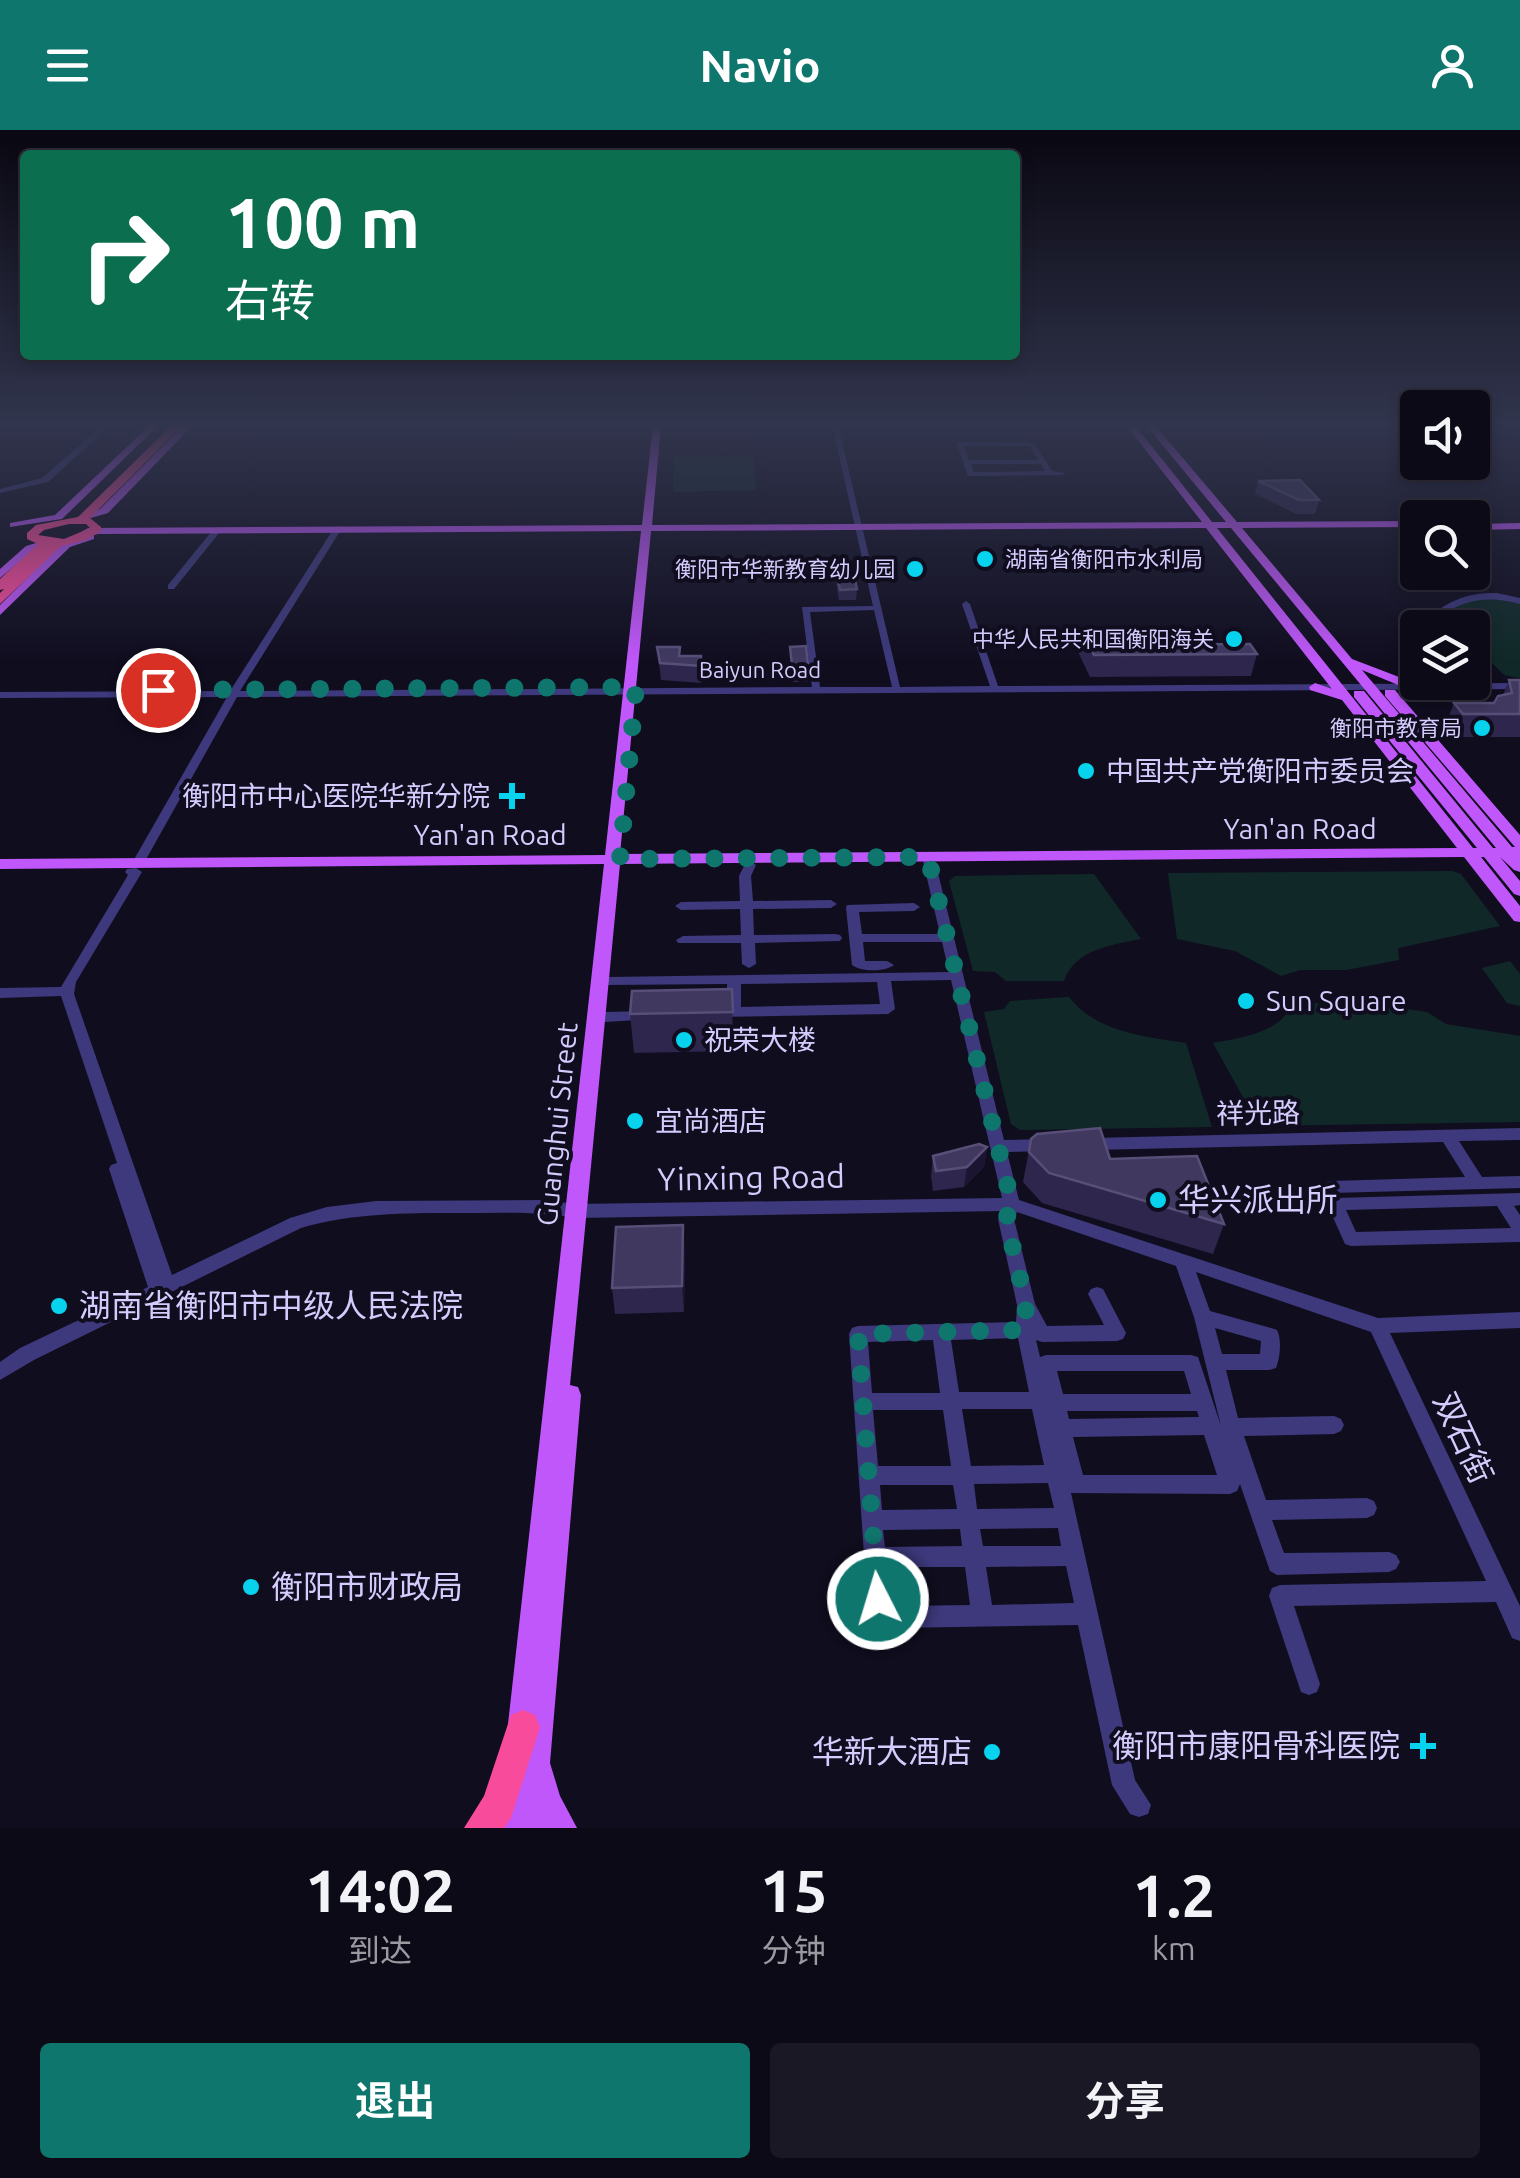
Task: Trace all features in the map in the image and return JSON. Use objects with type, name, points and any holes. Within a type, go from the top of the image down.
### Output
[{"type":"highway","points":[[0,600],[45,536],[84,526],[102,504]]},
{"type":"highway","points":[[0,586],[45,536],[84,526],[105,504]]},
{"type":"highway","points":[[482,1828],[499,1806],[523,1727]]},
{"type":"main road","points":[[0,528],[58,516],[71,504]]},
{"type":"main road","name":"Guanghui Street","points":[[528,1828],[581,1211],[651,504]]},
{"type":"main road","points":[[1209,504],[1335,637],[1373,711],[1503,854]]},
{"type":"main road","points":[[1209,504],[1335,637],[1360,685],[1455,838],[1454,847],[1440,856]]},
{"type":"main road","points":[[1213,504],[1324,669],[1326,677],[1315,685]]},
{"type":"main road","points":[[1188,526],[1201,520],[1229,526],[1267,526]]},
{"type":"main road","points":[[14,525],[45,536]]},
{"type":"main road","points":[[84,526],[119,532],[215,533],[1400,525]]},
{"type":"main road","points":[[1490,525],[1520,525]]},
{"type":"main road","points":[[84,526],[336,531]]},
{"type":"main road","points":[[1229,526],[1360,685],[1478,817],[1503,854],[1520,893]]},
{"type":"main road","points":[[0,528],[45,536]]},
{"type":"main road","points":[[0,612],[66,545],[119,532]]},
{"type":"main road","points":[[0,576],[45,536]]},
{"type":"main road","points":[[1324,669],[1398,702]]},
{"type":"main road","points":[[1315,685],[1400,685]]},
{"type":"main road","points":[[1400,688],[1394,695],[1398,702],[1503,854],[1520,916]]},
{"type":"main road","points":[[1448,826],[1503,854]]},
{"type":"main road","points":[[1440,856],[1503,854]]},
{"type":"main road","name":"Yan'an Road","points":[[0,868],[1503,854]]},
{"type":"main road","name":"Yan'an Road","points":[[616,863],[750,865],[929,860]]},
{"type":"main road","name":"Guanghui Street","points":[[512,1828],[605,1016],[616,863]]},
{"type":"main road","points":[[535,1760],[546,1801],[561,1828]]},
{"type":"street","points":[[851,504],[892,686]]},
{"type":"street","points":[[856,528],[871,608],[892,686]]},
{"type":"street","points":[[63,991],[336,531]]},
{"type":"street","points":[[171,587],[215,533]]},
{"type":"street","points":[[1443,610],[1451,603],[1474,596],[1520,601]]},
{"type":"street","points":[[966,604],[994,685]]},
{"type":"street","points":[[816,686],[805,609],[871,608]]},
{"type":"street","points":[[1490,683],[1520,684]]},
{"type":"street","points":[[1490,684],[1520,684]]},
{"type":"street","name":"Baiyun Road","points":[[633,689],[1315,685]]},
{"type":"street","name":"Baiyun Road","points":[[0,693],[1315,685]]},
{"type":"street","points":[[929,860],[1012,1204],[1006,1219],[1026,1304],[1042,1334],[1117,1333],[1097,1294]]},
{"type":"street","points":[[749,964],[745,876],[750,865]]},
{"type":"street","points":[[681,906],[831,904]]},
{"type":"street","points":[[885,971],[859,965],[852,908],[914,907]]},
{"type":"street","points":[[683,940],[835,938]]},
{"type":"street","points":[[856,938],[948,938]]},
{"type":"street","points":[[608,981],[885,971],[957,976]]},
{"type":"street","points":[[701,1013],[888,1009],[885,971]]},
{"type":"street","points":[[734,979],[734,1011]]},
{"type":"street","points":[[0,993],[63,991]]},
{"type":"street","points":[[63,991],[155,1284],[163,1288]]},
{"type":"street","points":[[605,1016],[669,1015]]},
{"type":"street","name":"祥光路","points":[[998,1146],[1520,1134]]},
{"type":"street","points":[[1447,1136],[1477,1184]]},
{"type":"street","points":[[1331,1187],[1520,1182]]},
{"type":"street","points":[[1511,1200],[1520,1232],[1351,1238],[1335,1204],[1511,1200]]},
{"type":"street","name":"Yinxing Road","points":[[0,1372],[27,1354],[296,1223],[376,1207],[544,1206],[581,1211],[1012,1204],[1378,1326],[1520,1320]]},
{"type":"street","points":[[1026,1304],[1025,1330],[1048,1402],[1061,1428],[1075,1486],[1230,1484],[1214,1362],[1203,1316],[1182,1259]]},
{"type":"street","points":[[1203,1316],[1271,1336],[1269,1362],[1214,1362]]},
{"type":"street","name":"双石街","points":[[1378,1326],[1520,1630]]},
{"type":"street","points":[[1025,1330],[858,1334],[878,1599],[894,1618],[1086,1614]]},
{"type":"street","points":[[941,1332],[983,1616]]},
{"type":"street","points":[[1138,1804],[1124,1785],[1056,1474],[1046,1363],[1191,1363],[1203,1402],[1221,1426],[1277,1564],[1388,1562]]},
{"type":"street","points":[[864,1402],[1203,1402]]},
{"type":"street","points":[[1151,1402],[1158,1426]]},
{"type":"street","points":[[1061,1428],[1334,1426]]},
{"type":"street","points":[[869,1476],[1056,1474]]},
{"type":"street","points":[[1258,1510],[1367,1508]]},
{"type":"street","points":[[872,1520],[1066,1518]]},
{"type":"street","points":[[875,1556],[1074,1556]]},
{"type":"street","points":[[1309,1684],[1280,1596],[1502,1591]]},
{"type":"green space","points":[[1477,597],[1520,603],[1520,678],[1504,675],[1490,661],[1490,610],[1450,610]]},
{"type":"green space","points":[[1168,873],[1461,874],[1500,926],[1398,948],[1399,960],[1346,970],[1300,970],[1281,976],[1235,951],[1177,939]]},
{"type":"green space","points":[[1094,874],[1141,939],[1086,955],[1069,970],[1064,981],[1006,981],[995,972],[973,971],[949,881],[955,876]]},
{"type":"green space","points":[[1510,961],[1520,974],[1520,1006],[1507,1003],[1482,968]]},
{"type":"green space","points":[[1069,997],[1080,1009],[1107,1025],[1186,1043],[1212,1127],[1020,1130],[1011,1124],[984,1012],[1004,1009],[1010,1001]]},
{"type":"green space","points":[[1293,998],[1321,1004],[1364,1003],[1427,1012],[1446,1024],[1520,1036],[1520,1122],[1259,1126],[1213,1043],[1249,1036],[1273,1026],[1282,1019]]},
{"type":"building","points":[[836,571],[853,571],[857,589],[840,590]]},
{"type":"building","points":[[1081,630],[1107,630],[1116,645],[1250,644],[1257,654],[1094,655]]},
{"type":"building","points":[[806,646],[808,665],[792,665],[790,647]]},
{"type":"building","points":[[657,647],[680,647],[679,656],[701,656],[701,666],[660,663]]},
{"type":"building","points":[[1509,680],[1520,680],[1520,714],[1463,714],[1454,703],[1494,703],[1498,696],[1512,693]]},
{"type":"building","points":[[732,989],[733,1012],[630,1014],[632,991]]},
{"type":"building","points":[[1100,1128],[1110,1159],[1197,1156],[1224,1224],[1049,1173],[1029,1152],[1031,1139],[1037,1134]]},
{"type":"building","points":[[979,1144],[987,1147],[967,1167],[936,1171],[933,1156]]},
{"type":"building","points":[[683,1225],[682,1286],[612,1288],[616,1227]]},
{"type":"place","name":"湖南省衡阳市水利局","points":[[985,559]]},
{"type":"place","name":"衡阳市华新教育幼儿园","points":[[915,569]]},
{"type":"place","name":"中华人民共和国衡阳海关","points":[[1234,639]]},
{"type":"place","name":"衡阳市教育局","points":[[1482,728]]},
{"type":"place","name":"中国共产党衡阳市委员会","points":[[1086,771]]},
{"type":"place","name":"衡阳市中心医院华新分院","points":[[512,796]]},
{"type":"place","name":"Sun Square","points":[[1246,1001]]},
{"type":"place","name":"祝荣大楼","points":[[684,1040]]},
{"type":"place","name":"宜尚酒店","points":[[635,1121]]},
{"type":"place","name":"华兴派出所","points":[[1158,1200]]},
{"type":"place","name":"湖南省衡阳市中级人民法院","points":[[59,1306]]},
{"type":"place","name":"衡阳市财政局","points":[[251,1587]]},
{"type":"place","name":"衡阳市康阳骨科医院","points":[[1423,1746]]},
{"type":"place","name":"华新大酒店","points":[[992,1752]]},
{"type":"route","points":[[158,690],[636,687],[620,859],[928,857],[1012,1204],[1006,1219],[1026,1304],[1025,1330],[858,1334],[878,1599]]}]
